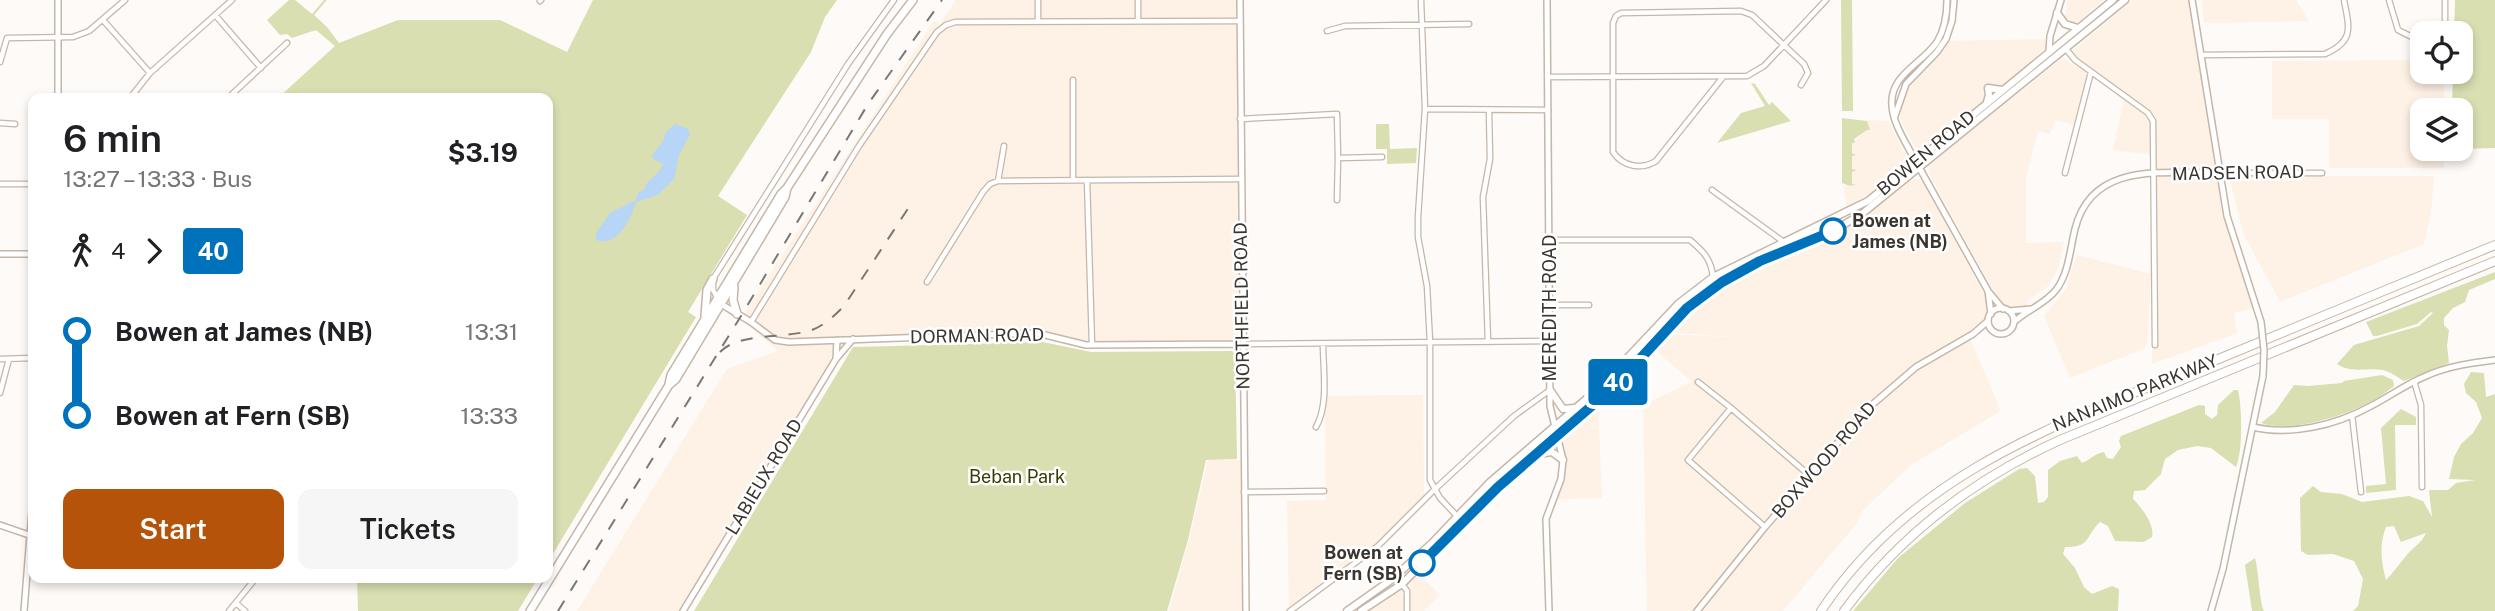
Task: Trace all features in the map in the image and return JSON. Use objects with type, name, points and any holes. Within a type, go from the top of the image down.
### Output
[{"type":"highway","name":"NANAIMO PARKWAY","points":[[1821,611],[1857,564],[1894,528],[1938,490],[2008,448],[2067,421],[2495,245]]},
{"type":"highway","name":"NANAIMO PARKWAY","points":[[1844,611],[1889,556],[1940,511],[1985,479],[2021,459],[2096,425],[2495,261]]},
{"type":"main road","points":[[668,385],[676,379],[780,194],[787,188],[887,34],[913,0]]},
{"type":"main road","name":"BOWEN ROAD","points":[[1347,611],[1391,580],[1489,483],[1599,388],[1678,304],[1713,277],[1868,201],[2113,0]]},
{"type":"main road","name":"BOWEN ROAD","points":[[1361,611],[1402,584],[1498,487],[1617,384],[1687,308],[1722,282],[1760,261],[1849,222],[1877,203],[2125,0]]},
{"type":"main road","points":[[2057,13],[2065,24],[2078,28]]},
{"type":"main road","points":[[2066,49],[2069,41],[2093,16]]},
{"type":"main road","points":[[2022,85],[2032,72],[2046,61],[2049,52]]},
{"type":"main road","points":[[553,573],[668,385],[671,374],[705,318],[735,280],[785,197],[787,188]]},
{"type":"main road","points":[[705,318],[707,290],[713,279]]},
{"type":"main road","points":[[735,280],[733,294],[737,314]]},
{"type":"main road","points":[[1550,390],[1563,409],[1576,408]]},
{"type":"main road","points":[[1532,457],[1540,452],[1552,452],[1563,460]]},
{"type":"main road","points":[[530,611],[547,583]]},
{"type":"street","points":[[58,0],[58,93]]},
{"type":"street","points":[[0,62],[7,38],[73,37],[89,31],[124,0]]},
{"type":"street","points":[[134,93],[150,73],[232,0]]},
{"type":"street","points":[[719,301],[713,290],[713,279],[848,64],[894,0]]},
{"type":"street","points":[[1038,0],[1038,21]]},
{"type":"street","points":[[1138,0],[1138,20]]},
{"type":"street","name":"NORTHFIELD ROAD","points":[[1240,0],[1246,611]]},
{"type":"street","points":[[1421,0],[1425,109],[1418,227],[1427,286],[1430,342],[1430,480],[1434,490],[1457,516]]},
{"type":"street","name":"MEREDITH ROAD","points":[[1547,0],[1550,406],[1563,460],[1561,479],[1546,519],[1549,611]]},
{"type":"street","points":[[1548,77],[1747,76],[1755,73],[1826,0]]},
{"type":"street","points":[[1947,0],[1946,20],[1938,40],[1903,74],[1895,88],[1892,104],[1899,130],[1988,291],[2014,322]]},
{"type":"street","points":[[1895,116],[1906,84],[1942,45],[1952,21],[1954,0]]},
{"type":"street","points":[[2049,52],[2049,39],[2061,0]]},
{"type":"street","points":[[2192,0],[2232,232],[2261,322],[2264,350],[2263,376],[2253,427],[2223,569],[2211,611]]},
{"type":"street","points":[[2201,55],[2320,55],[2329,52],[2340,46],[2348,33],[2344,0]]},
{"type":"street","points":[[2389,0],[2398,30],[2410,36]]},
{"type":"street","points":[[2444,21],[2445,0]]},
{"type":"street","points":[[1723,77],[1656,161],[1647,167],[1637,166],[1619,160],[1613,152],[1613,23],[1621,13],[1741,11],[1752,15],[1804,64],[1808,74],[1801,85]]},
{"type":"street","points":[[216,15],[261,68]]},
{"type":"street","points":[[103,20],[150,73]]},
{"type":"street","points":[[751,321],[859,146],[937,32],[946,25],[955,22],[1240,21]]},
{"type":"street","points":[[1327,31],[1345,26],[1469,24]]},
{"type":"street","points":[[234,93],[287,43]]},
{"type":"street","name":"MADSEN ROAD","points":[[2066,49],[2075,60],[2152,116],[2153,174],[2322,173]]},
{"type":"street","points":[[2065,173],[2091,72]]},
{"type":"street","points":[[1073,80],[1073,180]]},
{"type":"street","points":[[1425,109],[1548,110]]},
{"type":"street","points":[[1488,342],[1483,197],[1490,159],[1489,110]]},
{"type":"street","points":[[1240,119],[1338,114],[1337,200]]},
{"type":"street","points":[[0,123],[15,124]]},
{"type":"street","points":[[998,181],[1004,146]]},
{"type":"street","points":[[1338,158],[1382,158]]},
{"type":"street","points":[[1988,291],[1991,313],[1988,321],[1993,331],[2000,334],[2008,332],[2014,322],[2046,300],[2060,283],[2077,221],[2090,198],[2104,186],[2120,178],[2153,174],[2155,345]]},
{"type":"street","points":[[927,282],[983,192],[990,184],[998,181],[1241,179]]},
{"type":"street","points":[[1087,180],[1092,345]]},
{"type":"street","points":[[0,184],[28,184]]},
{"type":"street","points":[[1712,190],[1792,248]]},
{"type":"street","points":[[1550,240],[1690,240],[1705,253],[1711,263],[1713,277]]},
{"type":"street","points":[[0,254],[28,254]]},
{"type":"street","name":"DORMAN ROAD","points":[[719,301],[775,340],[1037,333],[1092,345],[1242,344]]},
{"type":"street","points":[[1551,305],[1588,305]]},
{"type":"street","points":[[1991,313],[2031,309]]},
{"type":"street","name":"BOXWOOD ROAD","points":[[1697,611],[1809,475],[1883,394],[1927,359],[1973,334],[1988,321]]},
{"type":"street","name":"BOXWOOD ROAD","points":[[1973,334],[1993,331]]},
{"type":"street","points":[[836,359],[853,339]]},
{"type":"street","name":"LABIEUX ROAD","points":[[683,611],[836,359],[837,340]]},
{"type":"street","points":[[1242,344],[1550,341]]},
{"type":"street","points":[[1315,427],[1321,418],[1323,403],[1323,344]]},
{"type":"street","points":[[0,359],[28,358]]},
{"type":"street","points":[[0,393],[9,359]]},
{"type":"street","points":[[2253,427],[2309,427],[2352,415],[2414,381],[2458,365],[2495,360]]},
{"type":"street","points":[[2414,381],[2421,405],[2422,486]]},
{"type":"street","points":[[1698,382],[1809,475]]},
{"type":"street","points":[[1290,611],[1378,546],[1514,416],[1550,390]]},
{"type":"street","points":[[1731,408],[1688,460],[1765,527]]},
{"type":"street","points":[[2352,415],[2361,492]]},
{"type":"street","points":[[1244,492],[1324,491]]},
{"type":"street","points":[[0,525],[28,535]]},
{"type":"street","points":[[24,611],[28,568]]},
{"type":"street","points":[[229,611],[252,583]]},
{"type":"street","points":[[1402,584],[1407,591],[1407,611]]},
{"type":"street","points":[[236,603],[245,611]]},
{"type":"shaded area","points":[[956,0],[1237,0],[1239,342],[1086,343],[1037,330],[834,337],[832,359],[679,611],[577,611],[727,369],[778,351],[741,319],[934,21],[940,24]]},
{"type":"shaded area","points":[[2068,0],[2104,0],[2078,22],[2072,22],[2065,16]]},
{"type":"shaded area","points":[[2133,0],[2190,0],[2221,199],[2230,236],[2254,308],[2234,313],[2237,333],[2152,364],[2152,155],[2113,150],[2125,96],[2150,114],[2150,111],[2071,52]]},
{"type":"shaded area","points":[[2202,0],[2296,0],[2309,21],[2204,23]]},
{"type":"shaded area","points":[[2045,39],[2045,48],[2041,54],[1926,148],[1915,147],[1902,123],[1900,108],[1905,89],[1949,41]]},
{"type":"shaded area","points":[[2063,58],[2086,73],[2087,78],[2075,125],[2055,120],[2050,134],[2038,131],[2026,177],[2026,243],[2064,242],[2058,268],[2048,286],[2027,301],[2027,307],[2012,309],[2000,303],[1930,175],[1929,168],[1931,163]]},
{"type":"shaded area","points":[[2410,60],[2410,84],[2444,84],[2444,98],[2410,98],[2410,161],[2444,161],[2444,168],[2329,168],[2329,119],[2272,119],[2272,61]]},
{"type":"shaded area","points":[[1867,120],[1888,121],[1907,160],[1904,166],[1848,209],[1843,185],[1852,184],[1852,155],[1856,154],[1852,153],[1852,143],[1867,129],[1870,130]]},
{"type":"shaded area","points":[[2229,176],[2434,176],[2431,213],[2424,244],[2280,302],[2243,233]]},
{"type":"shaded area","points":[[1912,179],[1919,179],[1924,184],[1989,304],[1985,320],[1969,336],[2001,411],[1912,464],[1862,511],[1857,523],[1783,611],[1647,611],[1643,405],[1692,382],[1654,349],[1668,334],[1745,338],[1669,332],[1689,310],[1724,284],[1759,265],[1854,223]]},
{"type":"shaded area","points":[[2077,255],[2151,274],[2147,345],[2143,349],[2070,378],[2044,316],[2066,289]]},
{"type":"shaded area","points":[[1423,395],[1424,497],[1374,547],[1289,610],[1287,501],[1326,500],[1325,396]]},
{"type":"shaded area","points":[[1598,403],[1602,498],[1555,499],[1563,479],[1559,435]]},
{"type":"shaded area","points":[[1208,460],[1241,460],[1244,611],[1169,611],[1189,540]]},
{"type":"shaded area","points":[[1416,571],[1440,595],[1424,611],[1364,611]]},
{"type":"green space","points":[[289,0],[295,0],[312,14],[327,0],[314,15],[339,43],[398,20],[500,20],[567,52],[593,0],[837,0],[825,17],[811,52],[718,196],[747,215],[688,312],[696,317],[553,554],[553,93],[283,93],[335,46],[316,30],[292,38],[287,34],[280,35],[267,20]]},
{"type":"green space","points":[[1841,0],[1852,0],[1853,111],[1842,111]]},
{"type":"green space","points":[[2455,0],[2495,0],[2495,148],[2473,149],[2473,98],[2452,98],[2453,84],[2473,84],[2473,21],[2454,21]]},
{"type":"green space","points":[[1751,83],[1755,84],[1769,105],[1772,102],[1791,121],[1717,143],[1741,113],[1765,106]]},
{"type":"green space","points":[[1842,118],[1867,121],[1870,130],[1852,143],[1852,153],[1856,155],[1852,156],[1852,169],[1856,170],[1852,172],[1852,184],[1856,184],[1850,186],[1842,183]]},
{"type":"green space","points":[[1376,124],[1389,124],[1390,149],[1417,148],[1416,163],[1387,164],[1387,149],[1376,149]]},
{"type":"green space","points":[[2495,272],[2495,279],[2469,290],[2465,302],[2453,308],[2444,318],[2444,325],[2449,330],[2449,363],[2404,381],[2383,370],[2353,370],[2337,364],[2354,345],[2419,326],[2433,313],[2417,324],[2377,336],[2373,336],[2366,322]]},
{"type":"green space","name":"Beban Park","points":[[1043,342],[1091,352],[1232,351],[1235,354],[1237,459],[1206,460],[1188,540],[1167,611],[694,611],[853,347]]},
{"type":"green space","points":[[2471,372],[2484,373],[2486,397],[2495,394],[2495,611],[2353,611],[2358,606],[2363,579],[2354,561],[2333,554],[2308,555],[2301,551],[2300,498],[2313,486],[2321,492],[2342,494],[2362,502],[2409,496],[2423,501],[2432,517],[2429,490],[2448,490],[2456,483],[2475,480],[2449,479],[2454,457],[2461,444],[2473,433],[2482,418],[2476,402],[2466,393],[2464,384]],"holes":[[[2394,526],[2401,542],[2426,533],[2386,580],[2382,554],[2386,527]]]},
{"type":"green space","points":[[2382,375],[2393,380],[2394,386],[2367,404],[2311,423],[2276,426],[2261,423],[2275,412],[2294,385],[2342,383]]},
{"type":"green space","points":[[2234,390],[2238,390],[2241,417],[2240,450],[2236,467],[2211,448],[2197,446],[2178,450],[2165,459],[2161,474],[2145,490],[2134,491],[2133,499],[2150,522],[2152,537],[2144,542],[2115,541],[2108,526],[2100,522],[2084,543],[2065,547],[2063,554],[2075,568],[2084,587],[2092,594],[2112,586],[2119,589],[2118,611],[1853,611],[1898,558],[1965,503],[2019,469],[2027,468],[2035,476],[2038,503],[2044,502],[2048,497],[2048,470],[2060,461],[2077,456],[2082,463],[2104,452],[2107,458],[2113,459],[2121,447],[2121,436],[2199,405],[2205,406],[2205,414],[2212,419],[2217,415],[2218,405]]},
{"type":"green space","points":[[2401,409],[2416,417],[2416,425],[2395,425],[2396,490],[2366,493],[2366,486],[2386,484],[2381,428]]},
{"type":"green space","points":[[2255,558],[2264,611],[2252,611],[2245,565]]},
{"type":"green space","points":[[357,583],[535,583],[518,611],[358,611]]},
{"type":"water","points":[[675,124],[688,129],[690,134],[679,155],[674,179],[658,195],[636,202],[627,224],[617,236],[610,240],[596,240],[596,233],[610,213],[636,200],[638,193],[644,190],[646,184],[660,170],[663,164],[653,159],[652,155],[663,141],[666,132]]},
{"type":"railway","points":[[558,611],[741,316],[868,104],[942,0]]},
{"type":"railway","points":[[720,352],[739,341],[801,333],[830,320],[844,306],[913,201]]},
{"type":"bus line","name":"40","points":[[1422,563],[1498,487],[1617,384],[1687,308],[1722,282],[1760,261],[1833,231]]},
{"type":"place","name":"Bowen at James (NB)","points":[[1833,231]]},
{"type":"place","name":"Bowen at Fern (SB)","points":[[1422,563]]}]
